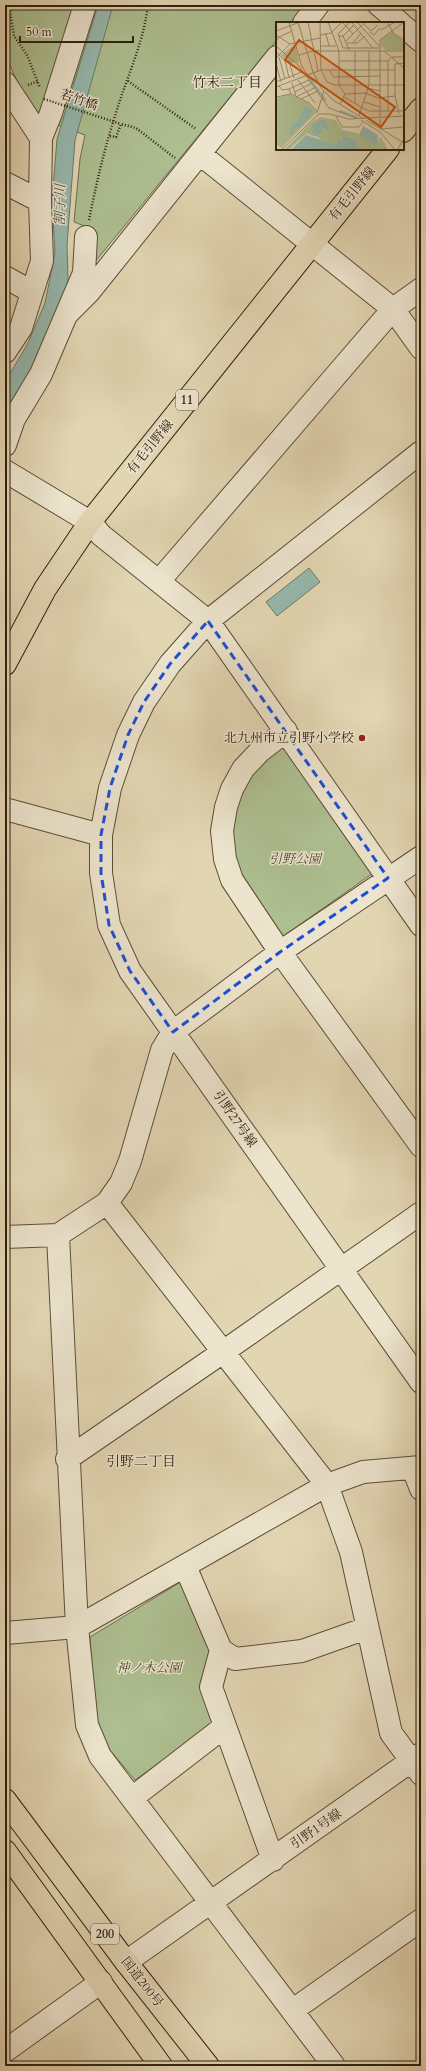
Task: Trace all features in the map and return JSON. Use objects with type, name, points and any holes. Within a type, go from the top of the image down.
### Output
[{"type":"main road","points":[[404,130],[421,109]]},
{"type":"main road","name":"有毛引野線","points":[[5,664],[45,589],[90,522],[387,150]]},
{"type":"main road","name":"国道200号","points":[[5,1800],[126,1962],[208,2066]]},
{"type":"main road","name":"200","points":[[5,1851],[161,2066]]},
{"type":"main road","name":"200","points":[[126,1962],[201,2066]]},
{"type":"main road","points":[[101,1982],[167,2066]]},
{"type":"street","points":[[5,352],[21,328],[42,262],[40,201],[41,138],[51,113],[85,5]]},
{"type":"street","points":[[305,22],[318,5]]},
{"type":"street","points":[[379,5],[399,22]]},
{"type":"street","points":[[404,27],[421,41]]},
{"type":"street","points":[[67,314],[89,292],[276,58]]},
{"type":"street","points":[[5,83],[41,138]]},
{"type":"street","points":[[200,154],[313,243],[393,309],[421,348]]},
{"type":"street","points":[[5,183],[40,201]]},
{"type":"street","points":[[5,445],[14,419],[41,374],[84,274],[86,237]]},
{"type":"street","points":[[5,277],[32,292]]},
{"type":"street","points":[[159,580],[393,309],[421,289]]},
{"type":"street","name":"引野27号線","points":[[421,452],[208,621],[170,664],[144,702],[128,735],[110,788],[101,835],[101,873],[110,925],[130,971],[421,1382]]},
{"type":"street","points":[[5,471],[90,522],[101,535],[159,580],[208,621],[421,925]]},
{"type":"street","points":[[286,731],[260,751],[243,769],[232,789],[226,807],[222,831],[225,859],[232,880],[280,952],[421,1146]]},
{"type":"street","points":[[5,809],[101,835]]},
{"type":"street","points":[[5,1237],[58,1235],[107,1203],[121,1183],[130,1161],[162,1050],[173,1032],[280,952],[421,857]]},
{"type":"street","points":[[107,1203],[327,1485],[350,1552],[391,1733],[418,1763]]},
{"type":"street","points":[[67,1459],[421,1213]]},
{"type":"street","points":[[58,1235],[67,1459],[77,1627],[87,1725],[100,1756],[334,2066]]},
{"type":"street","points":[[5,1633],[77,1627],[327,1485],[363,1472],[417,1468],[421,1489]]},
{"type":"street","points":[[185,1566],[221,1650],[235,1659],[302,1651],[367,1628]]},
{"type":"street","points":[[221,1650],[211,1687],[224,1727],[273,1860]]},
{"type":"street","points":[[132,1798],[224,1727]]},
{"type":"street","name":"引野1号線","points":[[126,1962],[273,1860],[418,1763]]},
{"type":"street","points":[[293,2010],[421,1920]]},
{"type":"street","points":[[5,2051],[101,1982]]},
{"type":"path","points":[[9,5],[14,36],[27,56],[37,82]]},
{"type":"path","points":[[86,237],[98,174],[115,116],[139,51],[146,23],[148,5]]},
{"type":"path","points":[[128,81],[200,154]]},
{"type":"path","name":"若竹橋","points":[[44,99],[108,121],[136,128],[200,154]]},
{"type":"path","points":[[110,136],[116,137],[121,124]]},
{"type":"highlighted area","points":[[208,621],[388,878],[280,952],[173,1032],[130,971],[109,925],[101,873],[101,835],[110,788],[128,735],[144,702],[170,664]]},
{"type":"green space","points":[[5,5],[305,5],[291,22],[276,22],[276,41],[94,263],[95,230],[74,222],[80,159],[85,135],[44,120],[23,95],[10,65],[5,48]]},
{"type":"green space","name":"引野公園","points":[[279,747],[285,747],[373,873],[281,938],[234,863],[231,840],[233,820],[247,776]]},
{"type":"green space","name":"神ノ木公園","points":[[179,1583],[187,1585],[210,1645],[215,1723],[135,1780],[109,1749],[95,1720],[90,1637]]},
{"type":"water","name":"割子川","points":[[98,5],[113,5],[75,140],[67,245],[68,280],[54,329],[5,421],[5,382],[28,343],[45,303],[55,253],[52,200],[57,139]]},
{"type":"water","points":[[309,568],[320,582],[277,616],[266,602]]},
{"type":"place","name":"北九州市立引野小学校","points":[[362,738]]},
{"type":"district","name":"竹末二丁目","points":[[227,82]]},
{"type":"district","name":"引野二丁目","points":[[141,1461]]}]
